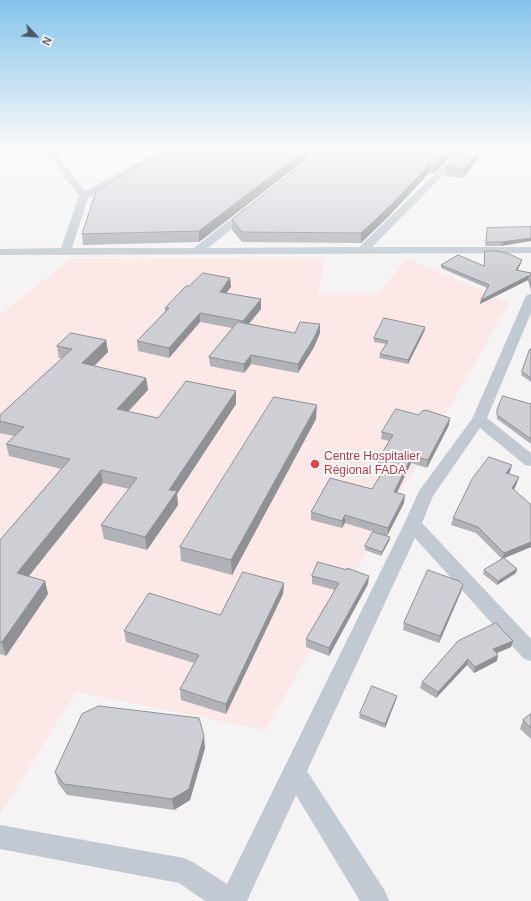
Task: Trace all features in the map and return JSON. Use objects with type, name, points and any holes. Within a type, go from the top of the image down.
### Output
[{"type":"street","points":[[81,192],[84,196]]},
{"type":"street","points":[[65,252],[84,196],[91,192]]},
{"type":"street","points":[[362,251],[422,192]]},
{"type":"street","points":[[196,252],[258,203]]},
{"type":"street","points":[[0,252],[531,250]]},
{"type":"street","points":[[233,901],[413,524],[425,495],[479,419],[528,311]]},
{"type":"street","points":[[479,419],[531,460]]},
{"type":"street","points":[[413,524],[531,654]]},
{"type":"street","points":[[295,772],[375,901]]},
{"type":"street","points":[[0,837],[184,871],[228,901]]},
{"type":"shaded area","points":[[325,258],[318,294],[377,295],[408,258],[509,303],[265,730],[76,692],[2,811],[0,811],[0,315],[71,259]]},
{"type":"building","points":[[96,192],[250,192],[199,231],[82,234]]},
{"type":"building","points":[[268,192],[403,192],[361,233],[242,232],[232,220]]},
{"type":"building","points":[[531,227],[531,238],[502,242],[486,242],[487,228]]},
{"type":"building","points":[[485,251],[507,253],[522,260],[516,270],[531,273],[529,276],[531,276],[531,285],[528,276],[481,300],[489,285],[441,265],[458,255],[484,266]]},
{"type":"building","points":[[203,273],[230,278],[220,292],[261,299],[243,321],[200,313],[169,348],[137,341],[169,308],[165,308],[186,286],[189,286]]},
{"type":"building","points":[[384,318],[425,327],[408,360],[380,354],[388,341],[374,338]]},
{"type":"building","points":[[238,322],[295,333],[300,322],[320,324],[314,338],[298,364],[251,355],[244,364],[209,357]]},
{"type":"building","points":[[71,333],[106,340],[82,363],[146,378],[117,409],[158,418],[186,381],[236,391],[169,490],[177,491],[145,537],[101,525],[137,478],[101,470],[17,573],[45,581],[2,642],[0,642],[0,540],[70,459],[6,444],[24,427],[0,421],[0,415],[72,349],[57,346]]},
{"type":"building","points":[[531,349],[531,378],[522,372]]},
{"type":"building","points":[[503,396],[531,404],[531,439],[497,415],[497,410]]},
{"type":"building","points":[[274,397],[317,405],[231,560],[180,547]]},
{"type":"building","points":[[396,409],[419,415],[422,411],[426,410],[450,418],[428,460],[412,456],[394,492],[405,495],[388,528],[345,515],[342,521],[311,512],[330,478],[372,489],[389,461],[379,458],[393,435],[382,432]]},
{"type":"building","points":[[489,457],[512,465],[506,473],[519,477],[512,488],[531,504],[531,542],[504,553],[478,527],[453,518],[472,479]]},
{"type":"building","points":[[373,532],[390,537],[382,552],[365,546]]},
{"type":"building","points":[[504,558],[517,569],[498,581],[484,570]]},
{"type":"building","points":[[318,562],[347,570],[347,568],[369,576],[329,648],[306,639],[339,583],[312,576]]},
{"type":"building","points":[[428,570],[459,581],[463,585],[440,636],[404,623]]},
{"type":"building","points":[[243,572],[284,583],[226,704],[180,689],[199,655],[124,631],[149,593],[220,615]]},
{"type":"building","points":[[496,623],[513,641],[493,649],[498,655],[475,667],[468,659],[438,692],[422,682],[458,641]]},
{"type":"building","points":[[372,686],[397,696],[385,724],[360,714]]},
{"type":"building","points":[[99,706],[199,718],[204,736],[189,789],[172,799],[64,784],[55,772],[82,714]]},
{"type":"building","points":[[531,714],[531,728],[523,720]]},
{"type":"place","name":"Centre Hospitalier Régional FADA","points":[[315,464]]}]
